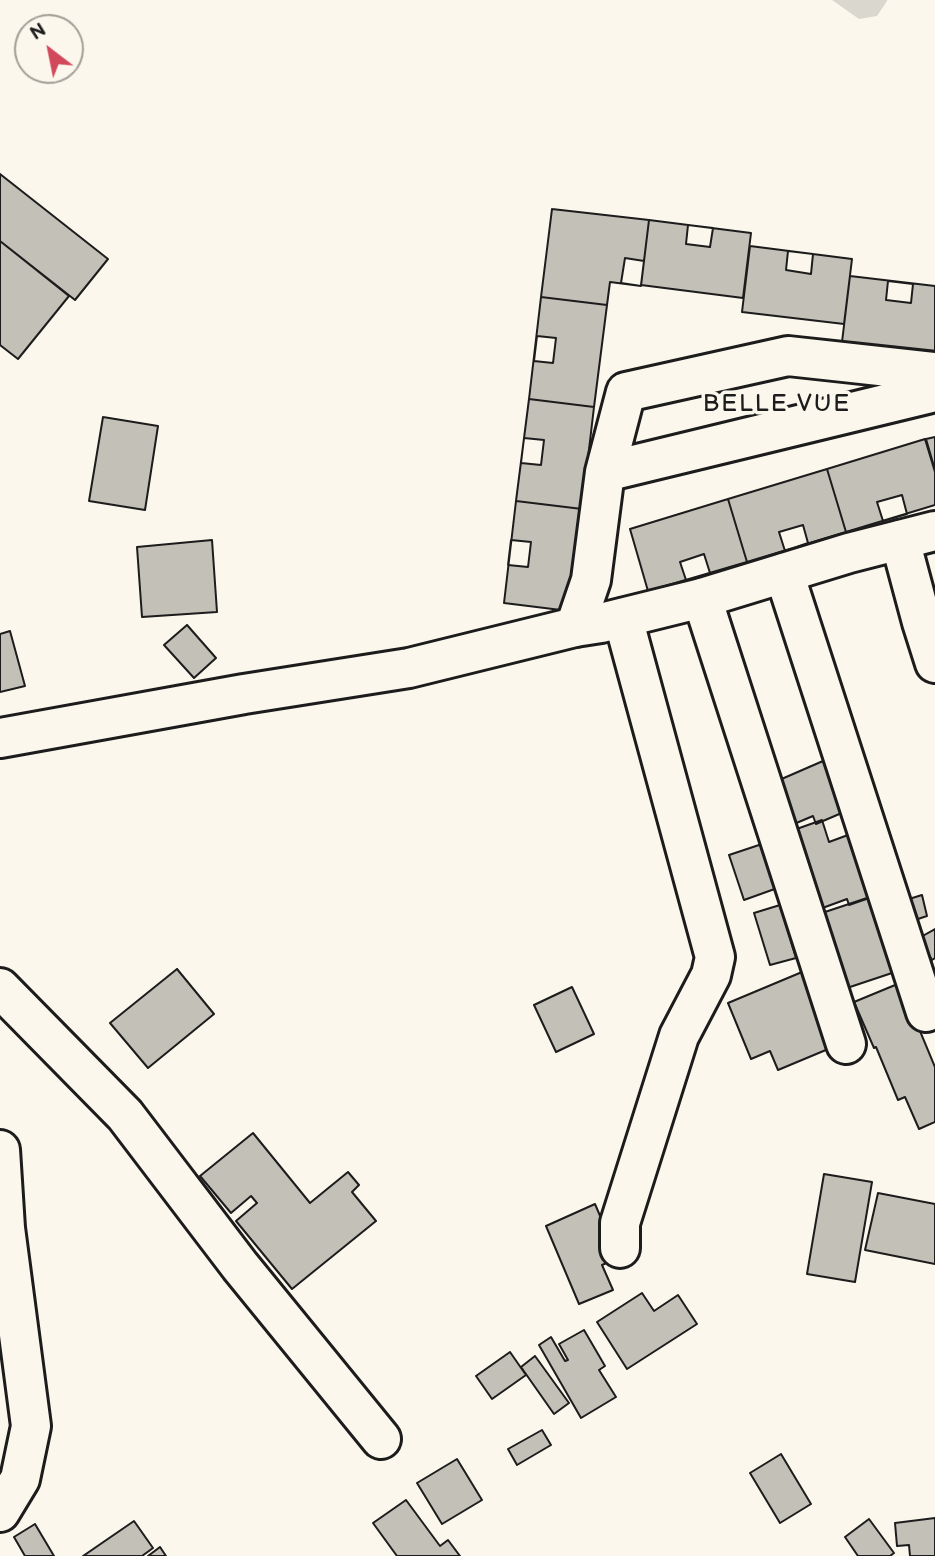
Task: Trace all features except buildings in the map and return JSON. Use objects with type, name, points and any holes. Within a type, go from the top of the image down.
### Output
[{"type":"street","points":[[575,627],[591,580],[605,472],[626,392],[788,356],[935,372]]},
{"type":"street","points":[[605,472],[935,392]]},
{"type":"street","points":[[0,738],[244,694],[409,668],[702,598],[849,553],[918,536],[922,622],[935,663]]},
{"type":"street","points":[[784,573],[926,1012]]},
{"type":"street","points":[[702,598],[846,1044]]},
{"type":"street","points":[[620,1248],[620,1223],[679,1036],[711,975],[715,957],[623,618]]},
{"type":"street","points":[[0,988],[125,1115],[240,1266],[381,1439]]},
{"type":"street","points":[[0,1150],[5,1228],[30,1426],[20,1479],[0,1512]]},
{"type":"shaded area","points":[[832,0],[887,1],[877,16],[859,19]]},
{"type":"district","name":"BELLE VUE","points":[[777,405]]}]
